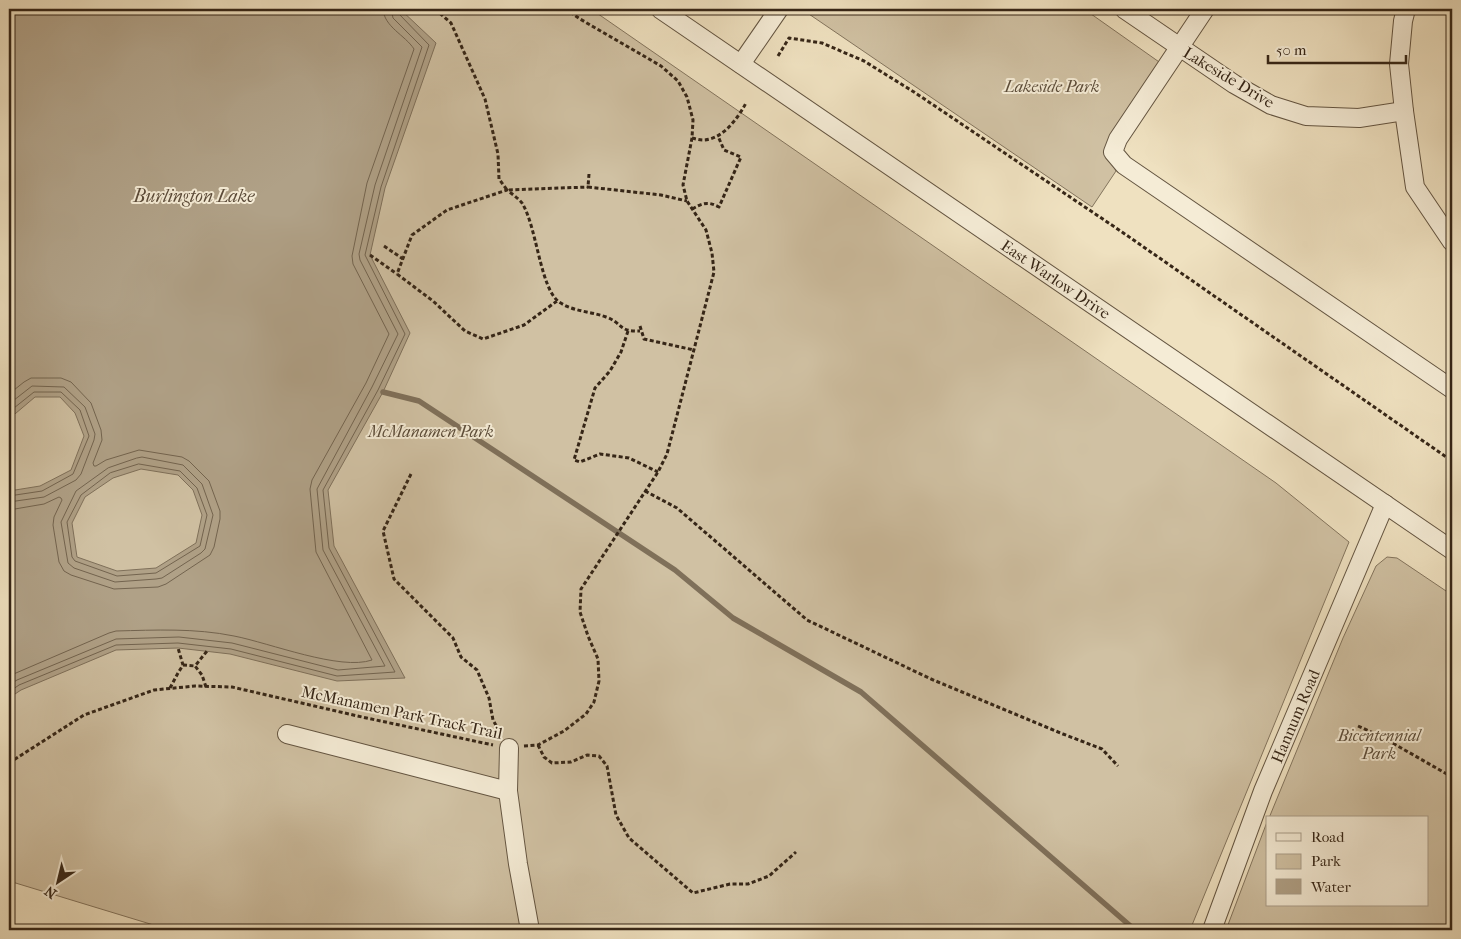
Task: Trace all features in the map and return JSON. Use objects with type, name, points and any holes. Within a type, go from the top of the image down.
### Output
[{"type":"street","name":"East Warlow Drive","points":[[660,9],[1452,550]]},
{"type":"street","points":[[741,64],[779,9]]},
{"type":"street","name":"Lakeside Drive","points":[[1124,9],[1234,84],[1271,105],[1306,116],[1359,118],[1404,111]]},
{"type":"street","points":[[1205,9],[1118,139],[1113,152],[1124,165],[1452,389]]},
{"type":"street","points":[[1406,9],[1403,21],[1400,64],[1404,111],[1415,187],[1452,242]]},
{"type":"street","name":"Hannum Road","points":[[1212,930],[1263,791],[1385,504]]},
{"type":"street","points":[[287,734],[508,790]]},
{"type":"street","points":[[509,748],[508,790],[518,864],[530,930]]},
{"type":"path","points":[[435,9],[451,23],[486,99],[498,154],[499,179],[521,203],[534,234],[545,281],[557,301],[571,309],[607,317],[628,331],[640,328],[644,339],[694,350]]},
{"type":"path","name":"McManamen Park Track Trail","points":[[9,763],[84,715],[145,693],[170,689],[232,687],[509,748],[538,745],[564,731],[586,714],[594,702],[599,681],[598,659],[580,612],[581,589],[658,472],[667,454],[714,272],[712,253],[706,230],[687,201],[683,185],[692,138],[693,120],[687,97],[678,81],[662,66],[566,9]]},
{"type":"path","points":[[778,56],[789,38],[822,43],[864,61],[914,92],[1122,232],[1452,461]]},
{"type":"path","points":[[692,138],[706,140],[718,136],[734,123],[746,103]]},
{"type":"path","points":[[692,209],[702,203],[710,202],[719,206],[741,157],[724,150],[718,136]]},
{"type":"path","points":[[588,174],[588,187]]},
{"type":"path","points":[[397,274],[412,234],[447,210],[508,190],[588,187],[642,192],[687,201]]},
{"type":"path","points":[[384,246],[403,259]]},
{"type":"path","points":[[370,256],[433,301],[465,331],[483,339],[524,325],[557,301]]},
{"type":"path","points":[[628,331],[617,359],[610,371],[595,388],[574,460],[580,462],[600,454],[630,458],[658,472]]},
{"type":"path","points":[[411,474],[383,530],[394,579],[453,638],[461,657],[477,670],[489,698],[493,720],[509,748]]},
{"type":"path","points":[[645,491],[677,508],[807,620],[931,679],[1102,749],[1118,766]]},
{"type":"path","points":[[170,689],[183,665],[178,648]]},
{"type":"path","points":[[195,666],[207,651]]},
{"type":"path","points":[[183,665],[195,666],[202,675],[206,687]]},
{"type":"path","points":[[1358,726],[1382,737],[1452,777]]},
{"type":"path","points":[[538,745],[544,757],[552,763],[571,762],[586,755],[599,756],[607,766],[616,815],[629,838],[693,893],[730,884],[748,884],[769,876],[796,852]]},
{"type":"green space","name":"McManamen Park","points":[[9,9],[591,9],[1276,483],[1349,542],[1190,930],[170,930],[9,881]]},
{"type":"green space","name":"Lakeside Park","points":[[804,9],[1084,9],[1162,64],[1108,156],[1116,171],[1092,207]]},
{"type":"green space","name":"Bicentennial Park","points":[[1387,557],[1397,558],[1452,595],[1452,930],[1226,930],[1266,825],[1266,906],[1428,906],[1428,816],[1270,816],[1343,638],[1376,566]]},
{"type":"water","name":"Burlington Lake","points":[[9,9],[400,9],[436,43],[385,188],[370,255],[410,333],[383,392],[328,490],[334,546],[405,678],[337,681],[230,654],[178,648],[116,650],[21,690],[9,698],[9,491],[40,486],[71,470],[84,436],[75,413],[60,397],[35,397],[9,419]],"holes":[[[141,469],[178,475],[193,490],[202,515],[196,543],[156,568],[117,571],[77,557],[72,523],[85,497],[113,478]]]},
{"type":"waterway","points":[[383,392],[419,401],[675,570],[733,618],[861,692],[1135,930]]}]
